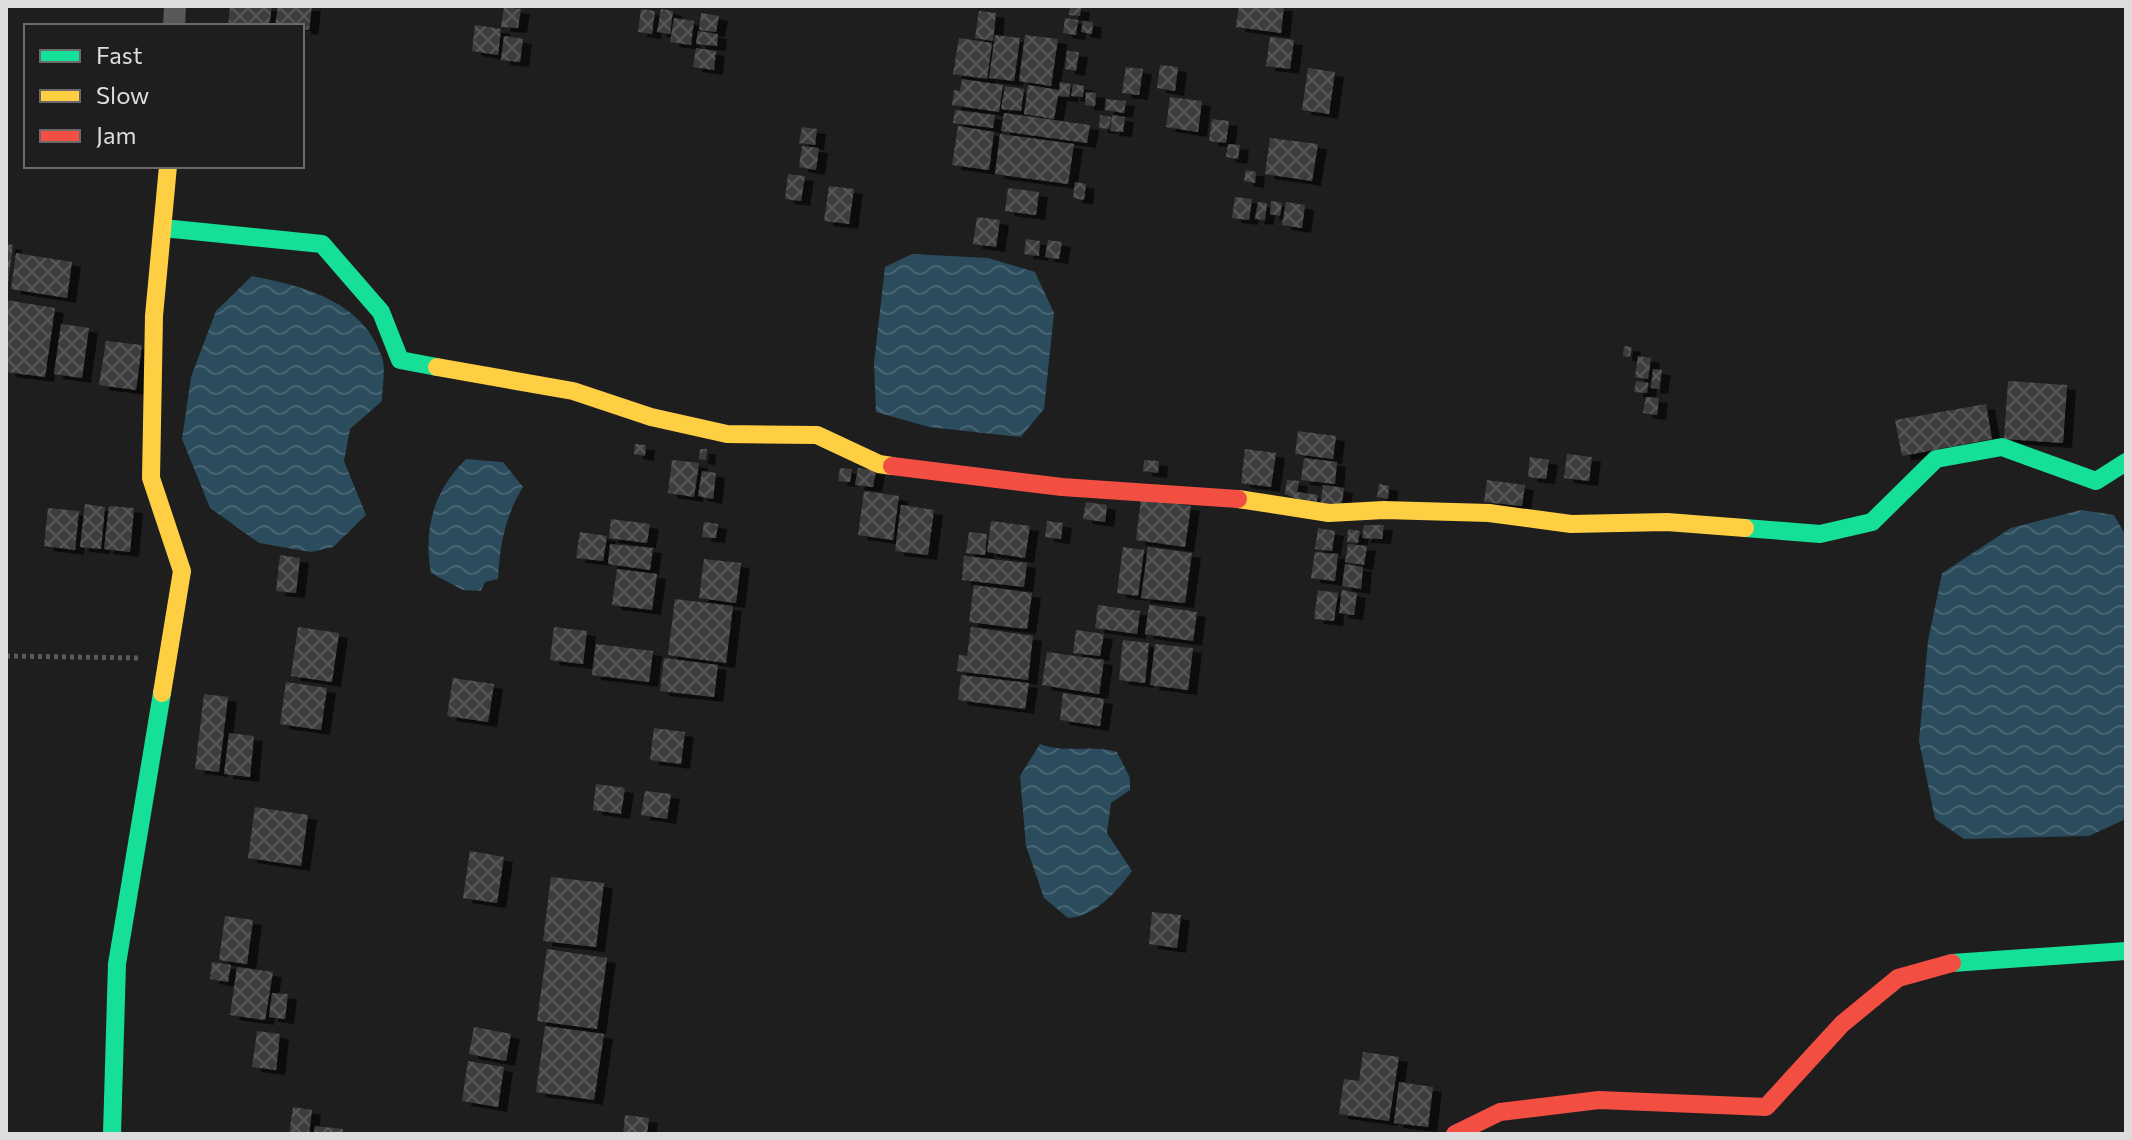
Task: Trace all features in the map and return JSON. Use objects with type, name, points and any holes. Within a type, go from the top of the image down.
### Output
[{"type":"street","points":[[112,1134],[117,964],[182,571],[151,478],[154,316],[168,168]]},
{"type":"street","points":[[163,228],[322,244],[381,312],[400,360],[573,391],[651,417],[727,434],[817,435],[879,464],[1062,487],[1215,496],[1329,513],[1384,510],[1489,513],[1571,524],[1667,522],[1820,534],[1872,522],[1936,459],[2002,447],[2096,481],[2126,462]]},
{"type":"street","points":[[1455,1134],[1500,1112],[1599,1100],[1766,1107],[1842,1024],[1898,978],[1964,960],[2126,951]]},
{"type":"path","points":[[6,656],[169,660]]},
{"type":"water","points":[[912,254],[988,258],[1035,272],[1054,313],[1044,409],[1021,437],[929,427],[876,412],[874,363],[885,267]]},
{"type":"water","points":[[252,276],[311,291],[346,309],[373,338],[382,357],[382,401],[350,429],[344,461],[366,515],[333,547],[311,552],[259,543],[210,508],[182,439],[191,377],[216,311]]},
{"type":"water","points":[[466,459],[503,462],[523,487],[504,531],[498,579],[485,582],[481,591],[463,590],[431,573],[429,557],[430,526],[439,497]]},
{"type":"water","points":[[2081,510],[2114,515],[2126,536],[2126,819],[2089,836],[1964,839],[1935,819],[1919,741],[1928,641],[1942,573],[2011,528]]},
{"type":"water","points":[[1040,744],[1117,752],[1130,778],[1130,790],[1111,803],[1107,833],[1132,871],[1104,902],[1078,917],[1068,918],[1044,898],[1026,846],[1020,776]]},
{"type":"building","points":[[230,6],[272,6],[269,24],[228,24]]},
{"type":"building","points":[[278,6],[312,6],[309,30],[304,29],[304,24],[275,24]]},
{"type":"building","points":[[1070,6],[1081,7],[1080,16],[1069,15]]},
{"type":"building","points":[[1239,6],[1284,6],[1281,33],[1236,27]]},
{"type":"building","points":[[504,7],[521,9],[518,28],[501,27]]},
{"type":"building","points":[[641,9],[655,11],[652,34],[638,32]]},
{"type":"building","points":[[661,9],[673,11],[670,34],[657,32]]},
{"type":"building","points":[[979,11],[996,13],[993,41],[975,38]]},
{"type":"building","points":[[701,13],[719,16],[716,32],[699,30]]},
{"type":"building","points":[[674,18],[694,21],[691,45],[670,42]]},
{"type":"building","points":[[1065,18],[1078,20],[1076,35],[1063,33]]},
{"type":"building","points":[[1083,21],[1093,22],[1092,34],[1081,32]]},
{"type":"building","points":[[475,25],[501,29],[498,55],[472,51]]},
{"type":"building","points":[[698,31],[718,34],[717,46],[696,44]]},
{"type":"building","points":[[995,35],[1020,38],[1014,81],[989,78]]},
{"type":"building","points":[[1025,35],[1058,39],[1051,86],[1019,81]]},
{"type":"building","points":[[504,36],[523,39],[520,62],[501,60]]},
{"type":"building","points":[[1270,37],[1294,40],[1290,69],[1266,66]]},
{"type":"building","points":[[959,38],[992,43],[987,79],[953,74]]},
{"type":"building","points":[[696,48],[716,51],[714,70],[693,67]]},
{"type":"building","points":[[1067,51],[1079,52],[1076,71],[1065,69]]},
{"type":"building","points":[[1160,65],[1178,67],[1175,91],[1157,88]]},
{"type":"building","points":[[1126,67],[1143,69],[1139,95],[1122,93]]},
{"type":"building","points":[[1308,68],[1335,72],[1329,114],[1302,110]]},
{"type":"building","points":[[962,79],[1003,85],[999,112],[952,105],[954,90],[960,91]]},
{"type":"building","points":[[1060,82],[1071,84],[1069,97],[1058,96],[1054,119],[1024,114],[1028,85],[1059,90]]},
{"type":"building","points":[[1073,84],[1084,86],[1083,97],[1071,96]]},
{"type":"building","points":[[1005,86],[1024,89],[1021,111],[1001,109]]},
{"type":"building","points":[[1086,92],[1096,93],[1095,106],[1085,105]]},
{"type":"building","points":[[1170,97],[1202,101],[1198,132],[1166,127]]},
{"type":"building","points":[[1106,99],[1126,101],[1124,113],[1105,110]]},
{"type":"building","points":[[955,110],[995,115],[993,128],[953,123]]},
{"type":"building","points":[[1004,113],[1090,125],[1087,143],[1001,131]]},
{"type":"building","points":[[1100,115],[1111,117],[1109,129],[1099,128]]},
{"type":"building","points":[[1112,115],[1125,117],[1123,132],[1110,131]]},
{"type":"building","points":[[1212,119],[1229,121],[1226,143],[1209,141]]},
{"type":"building","points":[[958,126],[994,132],[989,170],[952,165]]},
{"type":"building","points":[[802,127],[817,129],[815,145],[799,143]]},
{"type":"building","points":[[1000,134],[1074,144],[1068,184],[995,174]]},
{"type":"building","points":[[1270,138],[1318,144],[1312,181],[1265,174]]},
{"type":"building","points":[[1228,144],[1240,145],[1238,159],[1226,157]]},
{"type":"building","points":[[802,146],[819,148],[816,170],[799,167]]},
{"type":"building","points":[[1246,170],[1256,172],[1255,183],[1244,181]]},
{"type":"building","points":[[788,174],[805,176],[801,201],[785,199]]},
{"type":"building","points":[[1075,182],[1086,184],[1084,200],[1073,198]]},
{"type":"building","points":[[829,186],[854,189],[849,224],[824,221]]},
{"type":"building","points":[[1008,188],[1039,192],[1036,215],[1005,211]]},
{"type":"building","points":[[1235,197],[1252,199],[1249,220],[1232,218]]},
{"type":"building","points":[[1271,201],[1282,203],[1280,216],[1270,214]]},
{"type":"building","points":[[1258,202],[1267,203],[1265,220],[1255,219]]},
{"type":"building","points":[[1286,202],[1305,205],[1302,228],[1282,225]]},
{"type":"building","points":[[977,217],[1000,220],[996,247],[973,244]]},
{"type":"building","points":[[1026,239],[1040,241],[1039,256],[1024,254]]},
{"type":"building","points":[[1048,240],[1062,242],[1059,259],[1045,257]]},
{"type":"building","points":[[6,244],[13,245],[8,283],[6,283]]},
{"type":"building","points":[[16,253],[72,262],[67,298],[11,289]]},
{"type":"building","points":[[6,300],[55,308],[45,377],[6,372]]},
{"type":"building","points":[[61,324],[89,328],[82,378],[54,374]]},
{"type":"building","points":[[106,341],[142,345],[136,390],[99,385]]},
{"type":"building","points":[[1624,346],[1632,347],[1630,357],[1623,356]]},
{"type":"building","points":[[1638,356],[1651,358],[1648,379],[1635,377]]},
{"type":"building","points":[[1653,369],[1662,370],[1659,389],[1651,388]]},
{"type":"building","points":[[1636,381],[1648,383],[1647,393],[1634,392]]},
{"type":"building","points":[[2008,381],[2067,385],[2063,443],[2004,439]]},
{"type":"building","points":[[1646,397],[1659,398],[1657,415],[1643,413]]},
{"type":"building","points":[[1986,404],[1992,439],[1902,456],[1895,420]]},
{"type":"building","points":[[1298,431],[1336,436],[1333,459],[1295,454]]},
{"type":"building","points":[[635,444],[646,445],[645,456],[634,454]]},
{"type":"building","points":[[700,449],[707,449],[706,460],[699,459]]},
{"type":"building","points":[[1245,449],[1276,453],[1271,487],[1241,483]]},
{"type":"building","points":[[1567,454],[1592,457],[1589,481],[1564,478]]},
{"type":"building","points":[[1530,457],[1549,460],[1546,479],[1528,477]]},
{"type":"building","points":[[1304,458],[1337,462],[1335,484],[1301,480]]},
{"type":"building","points":[[672,460],[699,463],[694,497],[668,493]]},
{"type":"building","points":[[1144,460],[1159,461],[1158,473],[1143,471]]},
{"type":"building","points":[[840,468],[852,469],[850,482],[838,481]]},
{"type":"building","points":[[858,468],[876,470],[873,487],[855,485]]},
{"type":"building","points":[[702,471],[716,473],[713,499],[698,496]]},
{"type":"building","points":[[1287,480],[1299,481],[1297,492],[1318,495],[1316,507],[1285,494]]},
{"type":"building","points":[[1487,480],[1525,485],[1522,506],[1484,502]]},
{"type":"building","points":[[1379,484],[1389,486],[1388,499],[1377,497]]},
{"type":"building","points":[[1323,485],[1344,488],[1341,510],[1320,507]]},
{"type":"building","points":[[864,491],[899,496],[893,540],[858,535]]},
{"type":"building","points":[[1141,499],[1191,506],[1185,547],[1136,540]]},
{"type":"building","points":[[1086,502],[1107,505],[1105,522],[1083,519]]},
{"type":"building","points":[[85,504],[105,507],[101,549],[80,547]]},
{"type":"building","points":[[901,505],[934,510],[928,555],[895,551]]},
{"type":"building","points":[[109,506],[134,508],[130,552],[104,549]]},
{"type":"building","points":[[48,508],[79,511],[75,550],[44,546]]},
{"type":"building","points":[[611,519],[650,524],[647,543],[609,538]]},
{"type":"building","points":[[991,521],[1030,526],[1025,558],[987,552]]},
{"type":"building","points":[[1047,521],[1063,523],[1061,539],[1045,537]]},
{"type":"building","points":[[704,522],[718,524],[716,538],[702,537]]},
{"type":"building","points":[[1364,525],[1384,525],[1382,539],[1362,538]]},
{"type":"building","points":[[1318,528],[1335,531],[1332,551],[1315,549]]},
{"type":"building","points":[[1348,529],[1360,531],[1358,543],[1347,542]]},
{"type":"building","points":[[580,532],[607,536],[603,561],[576,558]]},
{"type":"building","points":[[969,532],[987,534],[985,555],[966,553]]},
{"type":"building","points":[[610,544],[653,548],[650,570],[608,564]]},
{"type":"building","points":[[1348,544],[1367,546],[1364,565],[1345,562]]},
{"type":"building","points":[[1123,547],[1144,550],[1138,596],[1117,593]]},
{"type":"building","points":[[1148,547],[1192,553],[1185,603],[1141,598]]},
{"type":"building","points":[[1315,552],[1338,554],[1335,581],[1311,578]]},
{"type":"building","points":[[280,555],[300,558],[296,593],[276,591]]},
{"type":"building","points":[[964,556],[1027,563],[1024,587],[962,580]]},
{"type":"building","points":[[704,559],[741,563],[736,603],[699,598]]},
{"type":"building","points":[[1345,564],[1363,567],[1361,589],[1342,586]]},
{"type":"building","points":[[617,569],[657,574],[652,610],[612,605]]},
{"type":"building","points":[[974,585],[1032,593],[1027,629],[969,622]]},
{"type":"building","points":[[1318,590],[1338,593],[1334,621],[1314,619]]},
{"type":"building","points":[[1342,590],[1357,593],[1354,615],[1339,613]]},
{"type":"building","points":[[675,599],[733,606],[726,663],[668,655]]},
{"type":"building","points":[[1098,605],[1140,611],[1137,634],[1095,628]]},
{"type":"building","points":[[1149,605],[1197,612],[1193,641],[1145,634]]},
{"type":"building","points":[[298,627],[339,633],[332,682],[291,676]]},
{"type":"building","points":[[554,627],[587,631],[583,664],[550,660]]},
{"type":"building","points":[[971,627],[1033,636],[1028,680],[957,671],[959,655],[967,656]]},
{"type":"building","points":[[1076,630],[1104,634],[1100,656],[1073,653]]},
{"type":"building","points":[[1123,640],[1149,643],[1145,683],[1119,680]]},
{"type":"building","points":[[596,644],[653,651],[649,682],[592,675]]},
{"type":"building","points":[[1155,644],[1193,648],[1188,690],[1150,685]]},
{"type":"building","points":[[1047,652],[1104,660],[1099,694],[1042,685]]},
{"type":"building","points":[[664,658],[718,665],[714,697],[660,691]]},
{"type":"building","points":[[961,675],[1029,683],[1025,709],[958,700]]},
{"type":"building","points":[[453,678],[494,684],[488,722],[447,716]]},
{"type":"building","points":[[286,682],[327,688],[321,730],[280,724]]},
{"type":"building","points":[[1063,693],[1104,699],[1100,726],[1060,720]]},
{"type":"building","points":[[204,694],[228,697],[219,772],[195,769]]},
{"type":"building","points":[[654,728],[685,732],[681,764],[650,760]]},
{"type":"building","points":[[229,733],[254,736],[250,777],[224,774]]},
{"type":"building","points":[[596,784],[625,788],[621,814],[593,810]]},
{"type":"building","points":[[645,791],[671,794],[667,819],[641,815]]},
{"type":"building","points":[[255,807],[308,815],[301,866],[248,858]]},
{"type":"building","points":[[470,851],[504,857],[497,903],[463,898]]},
{"type":"building","points":[[551,877],[604,883],[596,947],[543,941]]},
{"type":"building","points":[[1152,912],[1181,915],[1177,948],[1149,944]]},
{"type":"building","points":[[225,916],[253,920],[247,964],[219,960]]},
{"type":"building","points":[[547,949],[607,958],[597,1029],[537,1021]]},
{"type":"building","points":[[212,962],[231,965],[228,982],[210,979]]},
{"type":"building","points":[[237,967],[273,972],[265,1020],[230,1015]]},
{"type":"building","points":[[272,993],[288,994],[285,1019],[269,1017]]},
{"type":"building","points":[[545,1026],[604,1034],[594,1100],[536,1092]]},
{"type":"building","points":[[474,1027],[511,1034],[506,1061],[469,1054]]},
{"type":"building","points":[[257,1031],[280,1034],[276,1070],[252,1067]]},
{"type":"building","points":[[1363,1052],[1399,1057],[1389,1121],[1339,1114],[1344,1079],[1359,1081]]},
{"type":"building","points":[[468,1061],[504,1067],[498,1107],[462,1101]]},
{"type":"building","points":[[1399,1082],[1433,1087],[1428,1127],[1394,1123]]},
{"type":"building","points":[[293,1107],[312,1110],[309,1134],[289,1134]]},
{"type":"building","points":[[625,1115],[649,1118],[647,1134],[623,1134]]},
{"type":"building","points":[[315,1126],[343,1129],[343,1134],[314,1134]]},
{"type":"traffic: fast","points":[[163,228],[322,244],[381,312],[400,360],[437,367]]},
{"type":"traffic: fast","points":[[1745,528],[1820,534],[1872,522],[1936,459],[2002,447],[2096,481],[2126,462]]},
{"type":"traffic: fast","points":[[112,1134],[117,964],[162,693]]},
{"type":"traffic: fast","points":[[1952,963],[2126,951]]},
{"type":"traffic: slow","points":[[162,693],[182,571],[151,478],[154,316],[168,168]]},
{"type":"traffic: slow","points":[[437,367],[573,391],[651,417],[727,434],[817,435],[879,464],[892,466]]},
{"type":"traffic: slow","points":[[1238,499],[1329,513],[1384,510],[1489,513],[1571,524],[1667,522],[1745,528]]},
{"type":"traffic: jam","points":[[892,466],[1062,487],[1238,499]]},
{"type":"traffic: jam","points":[[1455,1134],[1500,1112],[1599,1100],[1766,1107],[1842,1024],[1898,978],[1952,963]]}]
